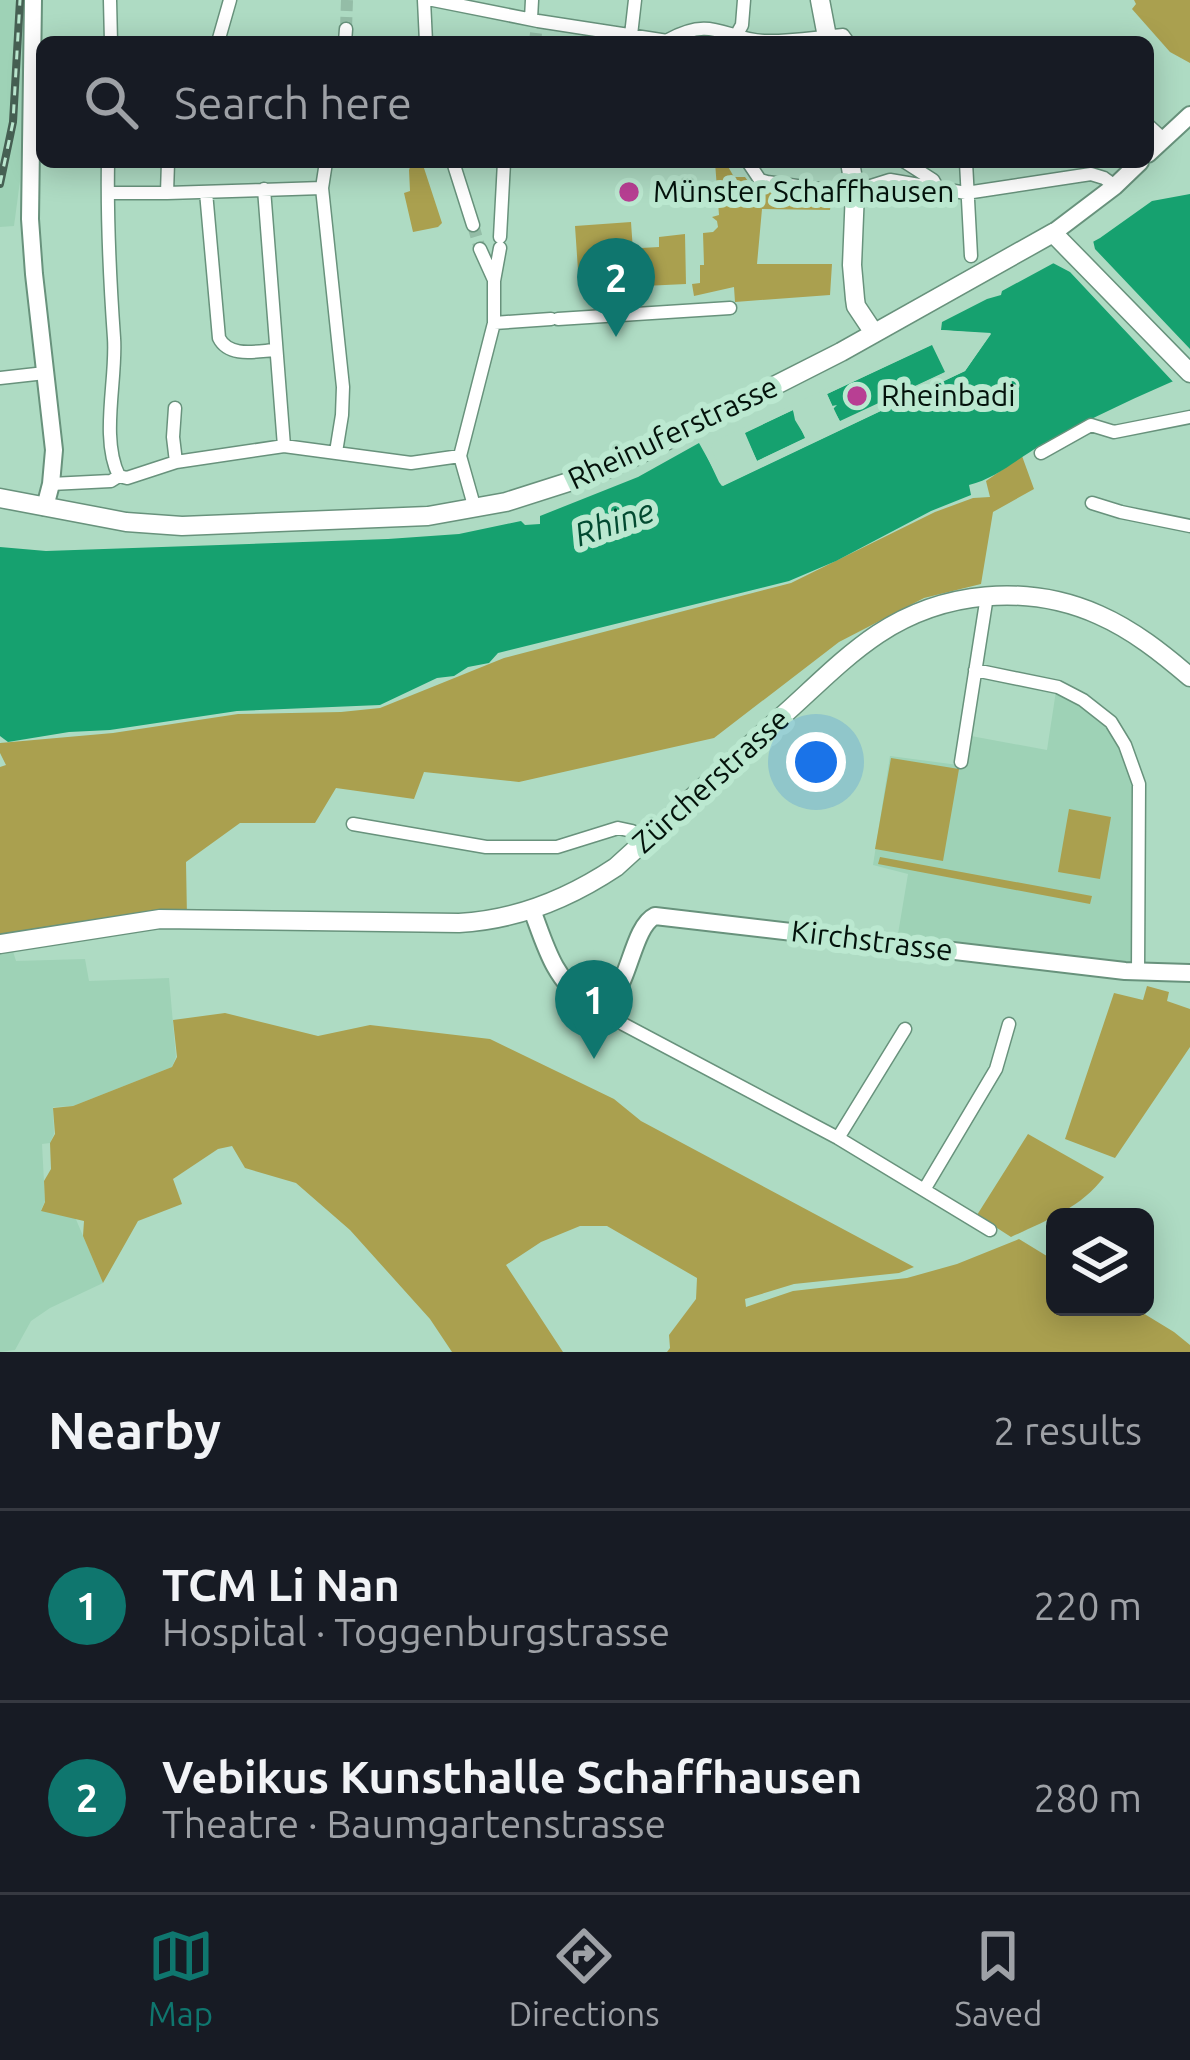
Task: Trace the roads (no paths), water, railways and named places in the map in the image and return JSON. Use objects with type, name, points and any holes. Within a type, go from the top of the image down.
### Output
[{"type":"main road","points":[[820,0],[827,36]]},
{"type":"main road","points":[[851,168],[855,298],[874,333]]},
{"type":"main road","points":[[1058,238],[1190,373]]},
{"type":"main road","name":"Rheinuferstrasse","points":[[0,498],[135,524],[182,526],[428,516],[475,509],[600,472],[1058,238]]},
{"type":"main road","name":"Zürcherstrasse","points":[[0,944],[191,918],[459,923],[532,910],[605,874],[856,650],[930,608],[1040,598],[1071,604],[1132,632],[1190,676]]},
{"type":"street","points":[[33,0],[30,220],[54,450],[45,508]]},
{"type":"street","points":[[110,0],[111,36]]},
{"type":"street","points":[[220,36],[230,0]]},
{"type":"street","points":[[426,36],[428,0],[535,24],[638,36]]},
{"type":"street","points":[[532,0],[535,24]]},
{"type":"street","points":[[632,35],[635,0]]},
{"type":"street","points":[[737,34],[744,0]]},
{"type":"street","points":[[677,36],[742,36]]},
{"type":"street","points":[[1154,147],[1190,115]]},
{"type":"street","points":[[1154,131],[1162,138]]},
{"type":"street","points":[[108,168],[111,434],[119,476]]},
{"type":"street","points":[[163,194],[167,168]]},
{"type":"street","points":[[325,168],[323,190],[343,387],[336,452]]},
{"type":"street","points":[[455,168],[473,225]]},
{"type":"street","points":[[475,509],[460,456],[494,323],[503,168]]},
{"type":"street","points":[[754,168],[760,180],[834,191],[855,191],[890,180],[966,193],[1065,170],[1104,178],[1114,186]]},
{"type":"street","points":[[914,168],[938,189]]},
{"type":"street","points":[[966,168],[970,256]]},
{"type":"street","points":[[1058,238],[1134,168]]},
{"type":"street","points":[[264,189],[284,446]]},
{"type":"street","points":[[108,193],[323,190]]},
{"type":"street","points":[[206,192],[219,338],[230,350],[276,350]]},
{"type":"street","points":[[480,249],[494,281]]},
{"type":"street","points":[[494,323],[730,308]]},
{"type":"street","points":[[0,378],[45,373]]},
{"type":"street","points":[[175,408],[176,462]]},
{"type":"street","points":[[1041,453],[1091,424],[1114,432],[1190,417]]},
{"type":"street","points":[[51,484],[111,481],[176,462],[284,446],[411,464],[460,456]]},
{"type":"street","points":[[1092,503],[1190,526]]},
{"type":"street","points":[[961,762],[986,604]]},
{"type":"street","points":[[975,670],[1058,687],[1111,722],[1126,745],[1139,784],[1138,972]]},
{"type":"street","points":[[353,824],[485,847],[557,847],[618,828],[632,831],[644,842]]},
{"type":"street","points":[[532,910],[560,975],[582,997],[596,1004],[607,1001],[623,1024],[838,1138],[990,1230]]},
{"type":"street","name":"Kirchstrasse","points":[[607,1001],[622,982],[643,924],[656,916],[1138,972],[1190,973]]},
{"type":"street","points":[[924,1190],[996,1069],[1009,1024]]},
{"type":"street","points":[[838,1138],[905,1029]]},
{"type":"water","name":"Rhine","points":[[1190,194],[1190,374],[1061,434],[969,485],[971,495],[836,561],[789,581],[498,653],[489,663],[437,678],[380,705],[237,711],[8,742],[0,736],[0,547],[46,551],[388,539],[459,534],[521,521],[540,524],[540,516],[638,477],[699,443],[723,486],[965,371],[991,334],[941,330],[942,322],[1001,295],[1100,238],[1152,201]]},
{"type":"water","points":[[933,344],[946,372],[840,422],[827,394]]},
{"type":"water","points":[[793,410],[806,438],[757,461],[744,433]]},
{"type":"tunnel","points":[[346,29],[347,0]]},
{"type":"tunnel","points":[[473,225],[480,249]]},
{"type":"railway","points":[[0,184],[13,122],[20,0]]},
{"type":"place","name":"Münster Schaffhausen","points":[[629,192]]},
{"type":"place","name":"Vebikus Kunsthalle Schaffhausen","points":[[616,337]]},
{"type":"place","name":"Rheinbadi","points":[[857,396]]},
{"type":"place","name":"TCM Li Nan","points":[[594,1059]]}]
